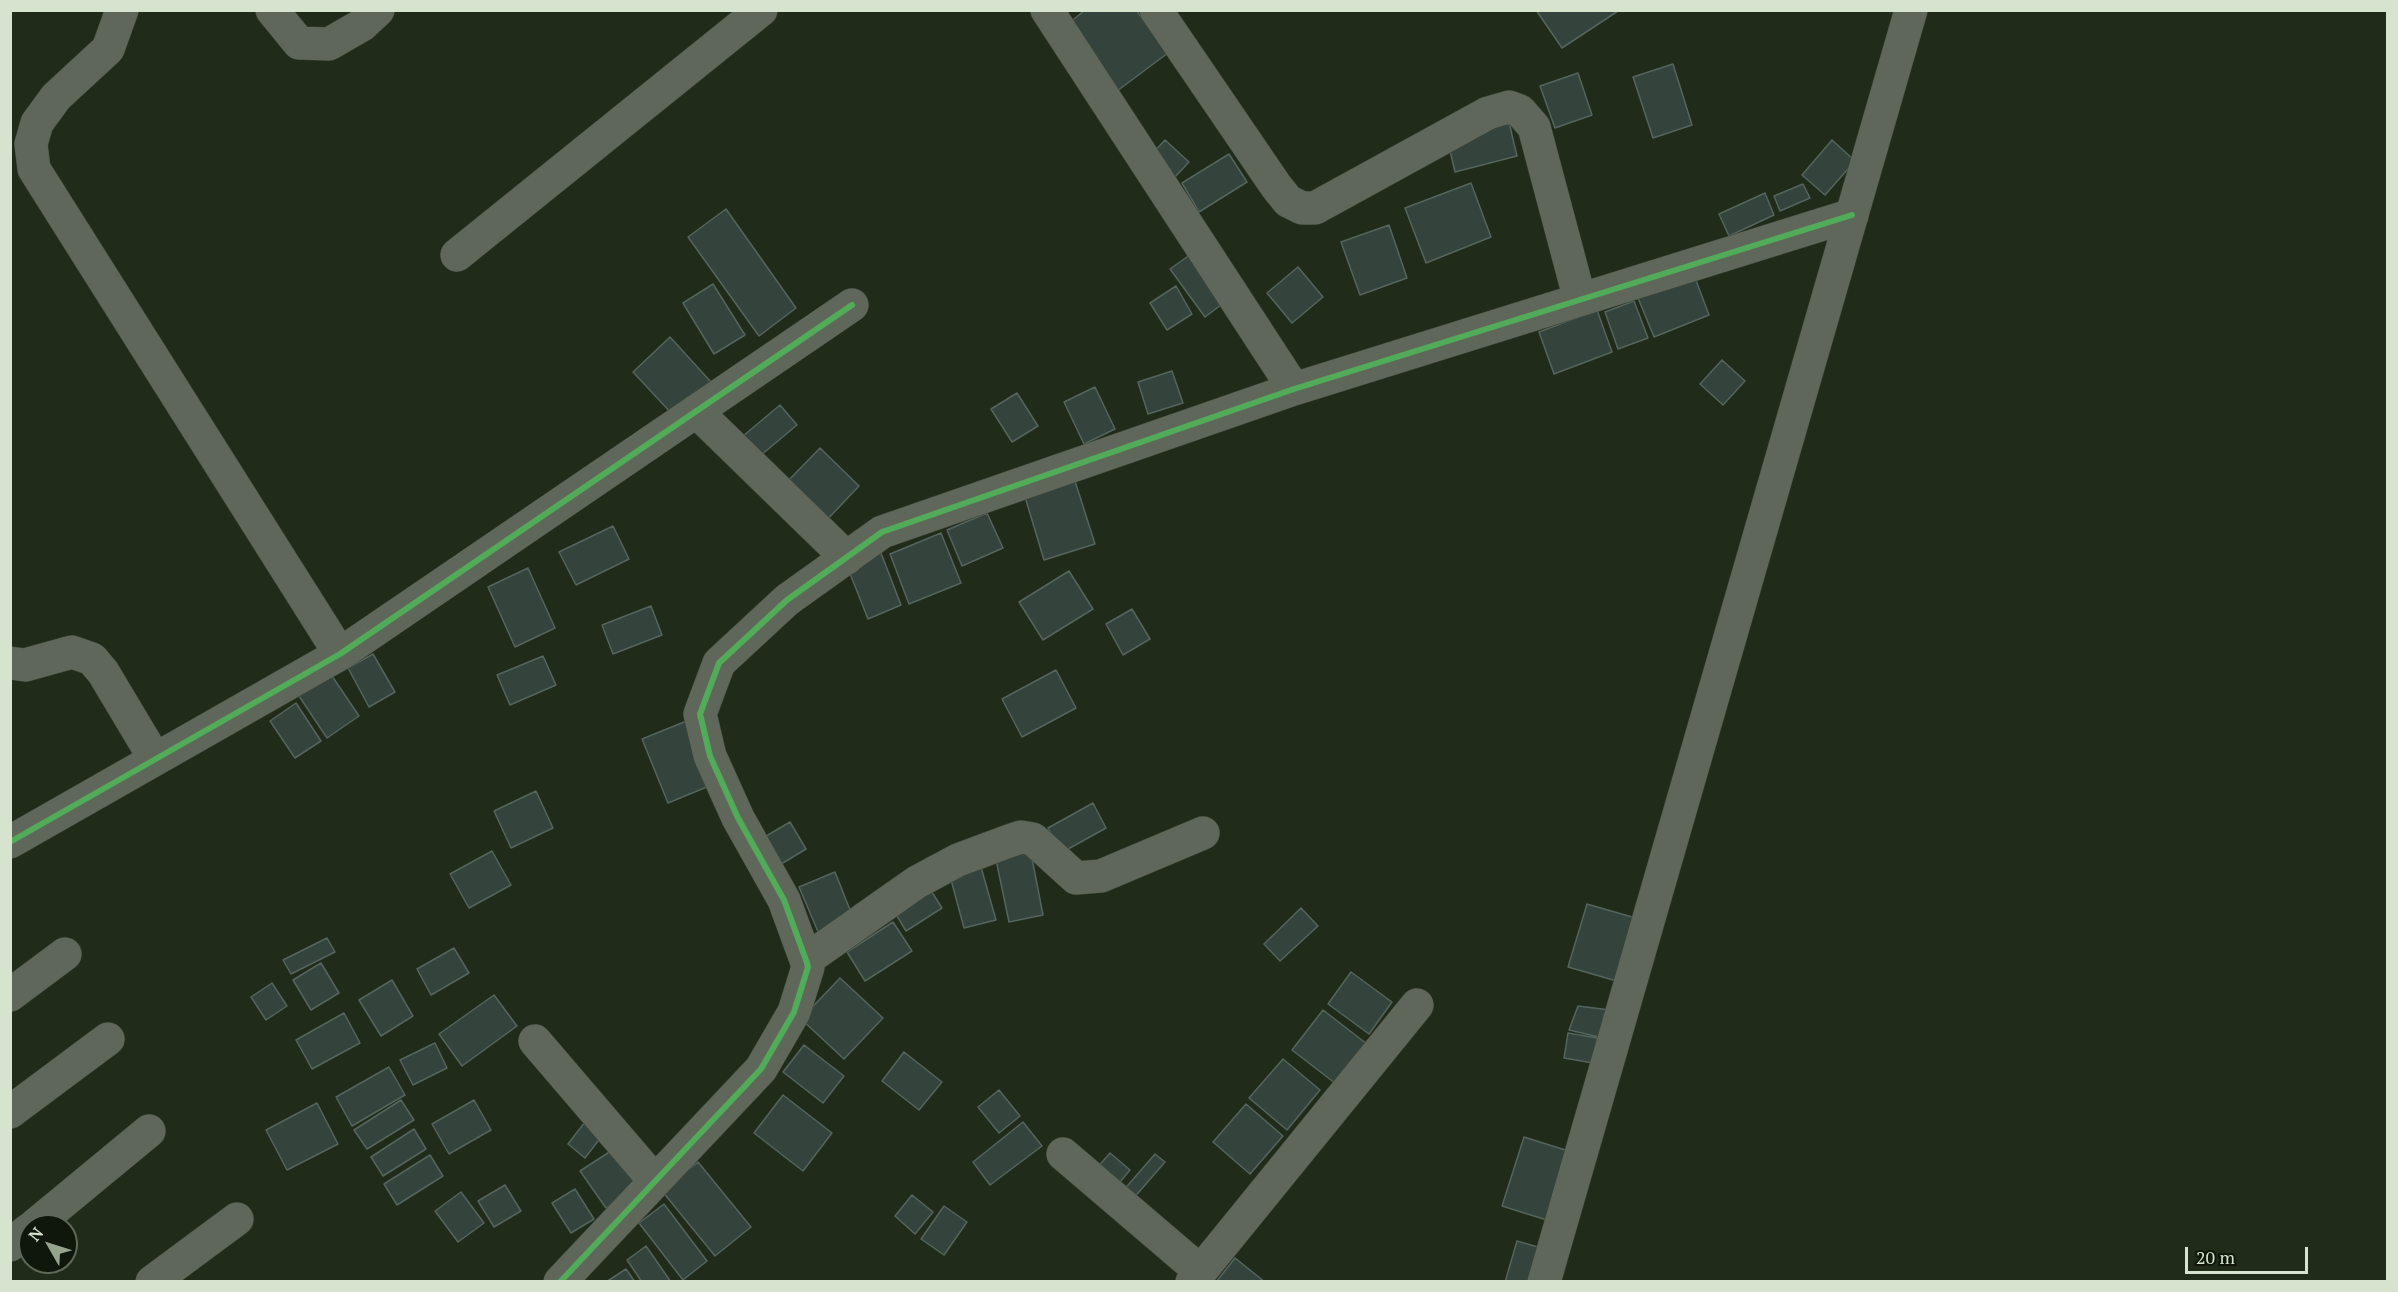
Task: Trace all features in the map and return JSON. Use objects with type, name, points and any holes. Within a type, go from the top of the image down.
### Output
[{"type":"street","points":[[122,10],[108,49],[56,97],[37,123],[31,144],[34,169],[340,654]]},
{"type":"street","points":[[272,10],[299,43],[328,44],[362,25],[378,10]]},
{"type":"street","points":[[457,255],[761,10]]},
{"type":"street","points":[[1047,10],[1294,389]]},
{"type":"street","points":[[1156,10],[1276,186],[1288,201],[1302,208],[1315,208],[1488,113],[1509,107],[1520,111],[1534,127],[1580,300]]},
{"type":"street","points":[[1544,1281],[1911,10]]},
{"type":"street","points":[[560,1281],[761,1069],[794,1012],[808,968],[806,960],[784,900],[738,818],[710,756],[700,714],[719,663],[788,600],[882,532],[1294,389],[1852,215]]},
{"type":"street","points":[[10,842],[340,654],[852,305]]},
{"type":"street","points":[[696,411],[847,558]]},
{"type":"street","points":[[10,663],[25,665],[72,652],[92,658],[155,759]]},
{"type":"street","points":[[806,960],[917,882],[958,860],[1021,837],[1033,839],[1077,878],[1101,876],[1203,833]]},
{"type":"street","points":[[10,995],[64,954]]},
{"type":"street","points":[[1063,1154],[1196,1276],[1417,1005]]},
{"type":"street","points":[[10,1112],[108,1039]]},
{"type":"street","points":[[536,1041],[654,1180]]},
{"type":"street","points":[[49,1214],[149,1131]]},
{"type":"street","points":[[152,1281],[237,1219]]},
{"type":"building","points":[[1085,10],[1136,10],[1168,53],[1113,94],[1063,28]]},
{"type":"building","points":[[1536,10],[1618,10],[1618,11],[1562,48]]},
{"type":"building","points":[[1673,64],[1692,125],[1653,138],[1633,77]]},
{"type":"building","points":[[1578,73],[1592,115],[1555,128],[1540,86]]},
{"type":"building","points":[[1509,122],[1517,156],[1455,172],[1447,138]]},
{"type":"building","points":[[1165,140],[1189,162],[1175,177],[1152,154]]},
{"type":"building","points":[[1832,140],[1855,161],[1825,195],[1802,175]]},
{"type":"building","points":[[1229,154],[1247,182],[1199,212],[1182,183]]},
{"type":"building","points":[[1471,183],[1491,237],[1426,263],[1405,208]]},
{"type":"building","points":[[1803,184],[1810,198],[1780,211],[1774,196]]},
{"type":"building","points":[[1765,193],[1774,215],[1729,236],[1719,214]]},
{"type":"building","points":[[726,209],[796,308],[759,336],[688,237]]},
{"type":"building","points":[[1389,225],[1407,278],[1360,295],[1341,242]]},
{"type":"building","points":[[1191,254],[1225,302],[1205,317],[1170,269]]},
{"type":"building","points":[[1298,267],[1323,297],[1292,323],[1267,293]]},
{"type":"building","points":[[1694,275],[1709,315],[1654,337],[1638,298]]},
{"type":"building","points":[[713,284],[745,335],[714,354],[683,303]]},
{"type":"building","points":[[1176,286],[1192,314],[1167,330],[1150,303]]},
{"type":"building","points":[[1634,301],[1648,338],[1618,349],[1605,312]]},
{"type":"building","points":[[1597,310],[1612,352],[1554,374],[1539,332]]},
{"type":"building","points":[[670,337],[711,382],[674,416],[633,372]]},
{"type":"building","points":[[1722,360],[1745,381],[1723,405],[1700,384]]},
{"type":"building","points":[[1172,371],[1183,403],[1148,414],[1138,382]]},
{"type":"building","points":[[1095,387],[1115,429],[1084,444],[1064,402]]},
{"type":"building","points":[[1017,393],[1038,426],[1012,442],[991,409]]},
{"type":"building","points":[[780,405],[797,425],[760,456],[743,436]]},
{"type":"building","points":[[820,448],[859,486],[823,524],[783,486]]},
{"type":"building","points":[[1075,481],[1095,544],[1044,560],[1025,497]]},
{"type":"building","points":[[987,513],[1003,548],[962,566],[947,530]]},
{"type":"building","points":[[613,526],[629,559],[576,585],[559,552]]},
{"type":"building","points":[[941,533],[961,583],[909,604],[890,554]]},
{"type":"building","points":[[881,553],[901,605],[868,619],[847,566]]},
{"type":"building","points":[[528,568],[555,628],[515,647],[488,587]]},
{"type":"building","points":[[1069,571],[1093,609],[1043,640],[1019,602]]},
{"type":"building","points":[[651,606],[662,635],[613,654],[602,625]]},
{"type":"building","points":[[1132,609],[1150,639],[1123,655],[1106,624]]},
{"type":"building","points":[[373,654],[395,692],[369,707],[348,668]]},
{"type":"building","points":[[543,656],[556,685],[510,705],[497,675]]},
{"type":"building","points":[[1056,670],[1076,708],[1022,737],[1002,699]]},
{"type":"building","points":[[330,673],[359,716],[327,738],[299,696]]},
{"type":"building","points":[[296,703],[321,741],[295,758],[270,721]]},
{"type":"building","points":[[689,720],[714,784],[668,803],[642,739]]},
{"type":"building","points":[[536,791],[553,828],[511,848],[494,811]]},
{"type":"building","points":[[1093,803],[1106,828],[1061,853],[1048,828]]},
{"type":"building","points":[[790,822],[806,849],[773,869],[756,842]]},
{"type":"building","points":[[1030,848],[1043,915],[1009,922],[995,855]]},
{"type":"building","points":[[492,851],[511,885],[469,908],[450,874]]},
{"type":"building","points":[[981,867],[996,920],[964,928],[950,876]]},
{"type":"building","points":[[835,872],[854,920],[819,934],[799,887]]},
{"type":"building","points":[[930,889],[942,908],[906,931],[894,911]]},
{"type":"building","points":[[1587,904],[1639,919],[1620,982],[1568,967]]},
{"type":"building","points":[[1301,908],[1318,926],[1280,961],[1264,944]]},
{"type":"building","points":[[893,922],[912,951],[865,981],[847,952]]},
{"type":"building","points":[[327,938],[335,952],[291,974],[283,960]]},
{"type":"building","points":[[454,948],[469,973],[431,995],[417,969]]},
{"type":"building","points":[[321,963],[339,993],[311,1010],[293,980]]},
{"type":"building","points":[[1351,972],[1392,1002],[1369,1034],[1328,1004]]},
{"type":"building","points":[[840,978],[883,1018],[844,1059],[801,1019]]},
{"type":"building","points":[[392,980],[413,1016],[381,1036],[359,1000]]},
{"type":"building","points":[[272,983],[287,1006],[266,1020],[251,997]]},
{"type":"building","points":[[494,995],[517,1026],[462,1066],[439,1034]]},
{"type":"building","points":[[1578,1006],[1610,1010],[1603,1038],[1569,1030]]},
{"type":"building","points":[[1323,1010],[1367,1044],[1336,1084],[1292,1050]]},
{"type":"building","points":[[344,1013],[360,1043],[312,1069],[296,1040]]},
{"type":"building","points":[[1568,1033],[1597,1038],[1593,1063],[1564,1058]]},
{"type":"building","points":[[435,1043],[447,1068],[413,1085],[400,1060]]},
{"type":"building","points":[[804,1045],[844,1076],[823,1103],[783,1072]]},
{"type":"building","points":[[904,1052],[942,1082],[919,1110],[882,1081]]},
{"type":"building","points":[[1283,1059],[1320,1090],[1287,1130],[1249,1098]]},
{"type":"building","points":[[389,1067],[405,1095],[352,1126],[336,1097]]},
{"type":"building","points":[[999,1090],[1020,1116],[999,1133],[978,1107]]},
{"type":"building","points":[[783,1095],[832,1133],[803,1171],[754,1133]]},
{"type":"building","points":[[401,1100],[414,1120],[367,1149],[354,1130]]},
{"type":"building","points":[[474,1100],[491,1130],[449,1154],[432,1124]]},
{"type":"building","points":[[317,1103],[338,1144],[287,1170],[266,1130]]},
{"type":"building","points":[[1246,1104],[1283,1136],[1250,1174],[1213,1142]]},
{"type":"building","points":[[588,1118],[605,1132],[585,1158],[568,1144]]},
{"type":"building","points":[[1023,1122],[1042,1146],[990,1185],[973,1162]]},
{"type":"building","points":[[414,1129],[426,1149],[383,1176],[371,1157]]},
{"type":"building","points":[[1524,1137],[1575,1153],[1553,1222],[1502,1206]]},
{"type":"building","points":[[614,1149],[638,1186],[606,1208],[580,1171]]},
{"type":"building","points":[[1110,1153],[1130,1170],[1115,1188],[1095,1170]]},
{"type":"building","points":[[1155,1154],[1165,1162],[1132,1200],[1122,1192]]},
{"type":"building","points":[[430,1155],[443,1176],[397,1205],[384,1184]]},
{"type":"building","points":[[698,1162],[751,1227],[715,1256],[662,1191]]},
{"type":"building","points":[[505,1185],[521,1211],[494,1227],[478,1201]]},
{"type":"building","points":[[575,1189],[594,1219],[571,1233],[552,1203]]},
{"type":"building","points":[[461,1192],[484,1223],[458,1242],[435,1211]]},
{"type":"building","points":[[912,1195],[933,1212],[915,1234],[895,1216]]},
{"type":"building","points":[[664,1204],[707,1261],[683,1280],[639,1223]]},
{"type":"building","points":[[944,1206],[967,1222],[944,1255],[921,1239]]},
{"type":"building","points":[[1517,1241],[1548,1250],[1539,1282],[1505,1282]]},
{"type":"building","points":[[646,1246],[671,1282],[642,1282],[627,1260]]},
{"type":"building","points":[[1235,1258],[1265,1282],[1216,1282]]},
{"type":"building","points":[[626,1269],[635,1282],[606,1282]]},
{"type":"cycle path","points":[[560,1282],[761,1069],[794,1012],[808,967],[806,960],[784,900],[738,818],[710,756],[700,714],[719,663],[787,600],[882,532],[1294,389],[1852,215]]},
{"type":"cycle path","points":[[10,842],[340,654],[852,305]]}]
